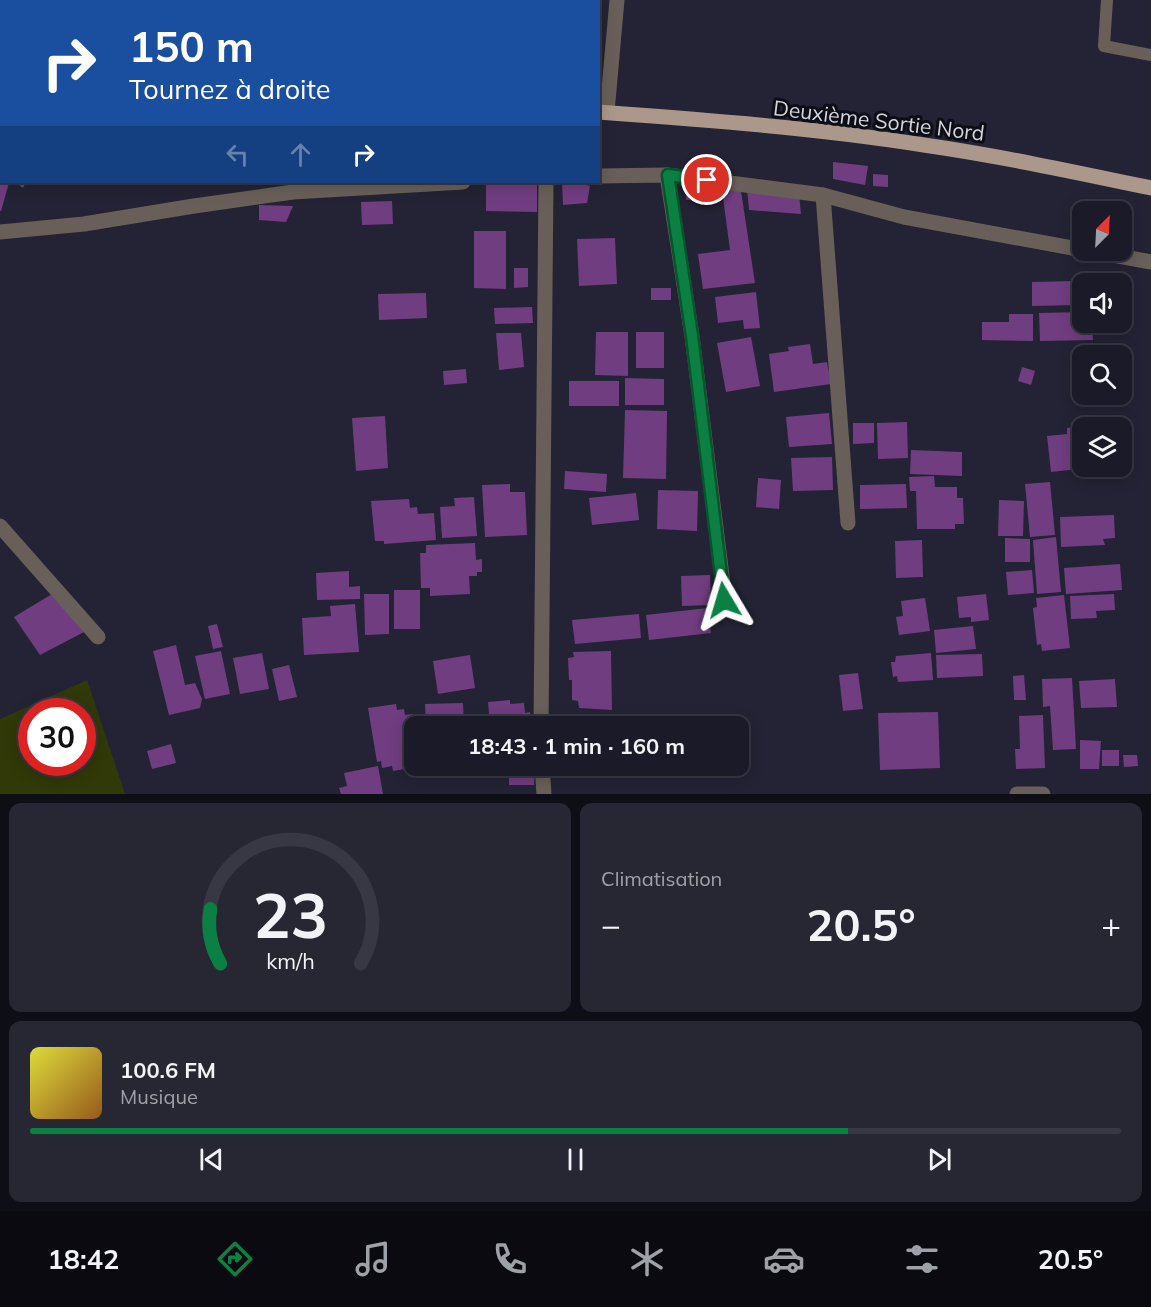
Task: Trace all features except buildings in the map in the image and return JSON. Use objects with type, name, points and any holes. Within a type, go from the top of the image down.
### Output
[{"type":"main road","name":"Deuxième Sortie Nord","points":[[603,112],[750,124],[921,144],[1024,161],[1151,189]]},
{"type":"street","points":[[603,112],[617,0]]},
{"type":"street","points":[[668,175],[692,336],[724,600]]},
{"type":"street","points":[[600,176],[668,175],[823,195],[904,217],[1072,248]]},
{"type":"street","points":[[0,232],[84,224],[293,192],[446,183]]},
{"type":"street","points":[[541,716],[546,183]]},
{"type":"street","points":[[823,195],[848,523]]},
{"type":"street","points":[[1132,259],[1151,262]]},
{"type":"street","points":[[0,525],[98,637]]},
{"type":"street","points":[[543,776],[544,794]]},
{"type":"street","points":[[1017,794],[1043,794]]},
{"type":"lane","points":[[1107,0],[1104,46],[1151,55]]},
{"type":"green space","points":[[87,680],[93,698],[47,698]]},
{"type":"green space","points":[[96,707],[125,794],[0,794],[0,719],[18,711],[18,776],[96,776]]},
{"type":"route","points":[[707,180],[668,175],[692,336],[724,600]]}]
